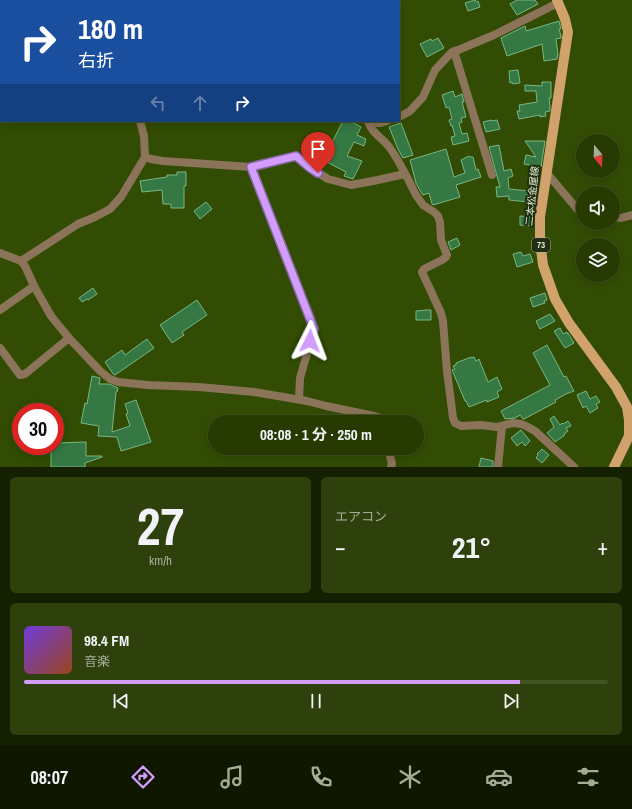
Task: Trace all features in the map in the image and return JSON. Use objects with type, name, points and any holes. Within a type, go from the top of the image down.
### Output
[{"type":"main road","name":"二本松金屋線","points":[[558,1],[568,32],[546,172],[540,218],[540,241],[543,265],[555,298],[569,323],[616,387],[627,407],[629,436],[614,467]]},
{"type":"street","points":[[400,116],[410,111],[423,97],[435,70],[454,51],[494,35],[558,1]]},
{"type":"street","points":[[454,51],[492,175]]},
{"type":"street","points":[[21,261],[78,224],[110,209],[120,197],[145,157],[144,136],[140,122]]},
{"type":"street","points":[[368,122],[373,132],[384,140],[391,150],[423,205],[434,212],[438,216],[440,222],[441,240],[447,255],[445,258],[424,269],[422,272],[441,313],[443,321],[447,371],[454,421],[457,425],[461,426],[481,425],[497,427],[513,423],[521,424],[535,431],[574,467]]},
{"type":"street","points":[[145,157],[151,160],[251,167],[296,156],[309,167],[328,179],[351,185],[405,174]]},
{"type":"street","points":[[251,167],[314,329],[300,378],[299,399]]},
{"type":"street","points":[[546,172],[576,208]]},
{"type":"street","points":[[620,218],[632,215]]},
{"type":"street","points":[[0,253],[21,261],[51,316],[69,338],[100,371],[110,379],[118,382],[148,385],[246,391],[299,399],[369,415]]},
{"type":"street","points":[[0,310],[34,286]]},
{"type":"street","points":[[0,348],[20,375],[25,374],[69,338]]},
{"type":"street","points":[[498,467],[502,426]]},
{"type":"street","points":[[389,455],[392,464],[391,467]]},
{"type":"building","points":[[475,0],[476,2],[478,1],[480,7],[468,11],[465,3]]},
{"type":"building","points":[[517,0],[535,0],[538,4],[517,15],[510,4]]},
{"type":"building","points":[[559,21],[561,38],[556,39],[558,54],[557,59],[544,61],[542,44],[507,56],[501,38],[525,26],[526,31]]},
{"type":"building","points":[[438,38],[444,48],[427,57],[420,44],[431,39],[432,41]]},
{"type":"building","points":[[518,70],[520,83],[510,83],[509,71]]},
{"type":"building","points":[[542,82],[551,82],[551,98],[549,98],[550,111],[545,112],[546,116],[540,117],[540,115],[519,119],[517,111],[520,111],[519,105],[537,102],[536,91],[525,91],[525,85],[542,86]]},
{"type":"building","points":[[453,91],[455,97],[462,94],[464,102],[462,102],[466,117],[461,118],[462,122],[459,123],[462,134],[467,133],[469,141],[453,145],[451,137],[455,136],[449,120],[452,119],[449,107],[446,108],[442,95]]},
{"type":"building","points":[[497,120],[500,129],[486,132],[483,122]]},
{"type":"building","points":[[342,122],[352,122],[361,127],[357,135],[366,139],[364,146],[354,142],[347,156],[362,161],[353,179],[344,176],[346,172],[323,160]]},
{"type":"building","points":[[401,123],[413,155],[403,158],[389,127]]},
{"type":"building","points":[[525,141],[545,141],[541,167],[524,164],[526,155],[536,157]]},
{"type":"building","points":[[499,145],[504,171],[511,169],[513,176],[508,178],[509,189],[530,191],[529,202],[509,200],[509,196],[497,197],[496,187],[500,187],[489,147]]},
{"type":"building","points":[[446,149],[454,177],[465,173],[461,160],[469,156],[473,157],[476,170],[478,169],[481,177],[456,185],[460,197],[433,205],[429,193],[423,195],[416,183],[410,160]]},
{"type":"building","points":[[177,172],[186,172],[186,186],[184,186],[184,208],[171,208],[171,204],[163,204],[162,190],[142,192],[140,181],[167,177],[167,175],[177,175]]},
{"type":"building","points":[[206,202],[212,209],[200,219],[194,211]]},
{"type":"building","points":[[520,216],[532,217],[532,226],[520,225]]},
{"type":"building","points":[[457,238],[460,245],[451,250],[448,242]]},
{"type":"building","points":[[521,252],[523,256],[530,254],[533,262],[517,267],[513,254]]},
{"type":"building","points":[[93,288],[97,294],[82,302],[79,298]]},
{"type":"building","points":[[545,293],[547,300],[544,301],[545,303],[533,307],[530,298]]},
{"type":"building","points":[[197,300],[207,315],[182,332],[184,335],[172,343],[160,325]]},
{"type":"building","points":[[431,310],[431,320],[416,320],[416,311]]},
{"type":"building","points":[[550,314],[555,321],[540,329],[536,321]]},
{"type":"building","points":[[560,328],[563,334],[568,333],[574,343],[565,348],[554,331]]},
{"type":"building","points":[[147,339],[154,348],[114,375],[105,362],[122,350],[125,355]]},
{"type":"building","points":[[547,345],[564,377],[566,376],[574,391],[555,400],[556,402],[524,419],[520,415],[515,418],[505,419],[501,411],[550,385],[533,353]]},
{"type":"building","points":[[474,357],[476,361],[479,359],[488,382],[497,377],[502,389],[497,392],[499,397],[469,407],[452,370],[455,369],[453,366],[456,365],[456,363]]},
{"type":"building","points":[[92,376],[100,378],[99,384],[109,384],[118,388],[116,392],[112,432],[130,426],[126,414],[128,413],[125,404],[136,400],[151,442],[121,451],[117,437],[98,436],[99,426],[81,423],[85,403],[87,404]]},
{"type":"building","points":[[586,391],[590,399],[596,396],[600,402],[596,404],[598,408],[590,413],[586,406],[583,408],[577,395]]},
{"type":"building","points":[[554,416],[560,425],[568,421],[571,426],[566,428],[568,431],[564,434],[565,435],[555,442],[547,433],[554,427],[550,419]]},
{"type":"building","points":[[521,430],[530,441],[525,446],[522,442],[517,446],[511,438]]},
{"type":"building","points":[[86,442],[86,456],[102,457],[85,463],[85,467],[51,467],[51,455],[64,455],[64,443]]},
{"type":"building","points":[[542,449],[549,455],[542,463],[536,458],[538,455],[537,454]]},
{"type":"building","points":[[481,458],[493,461],[493,467],[479,467]]},
{"type":"route","points":[[310,341],[314,329],[251,167],[296,156],[318,173]]}]
